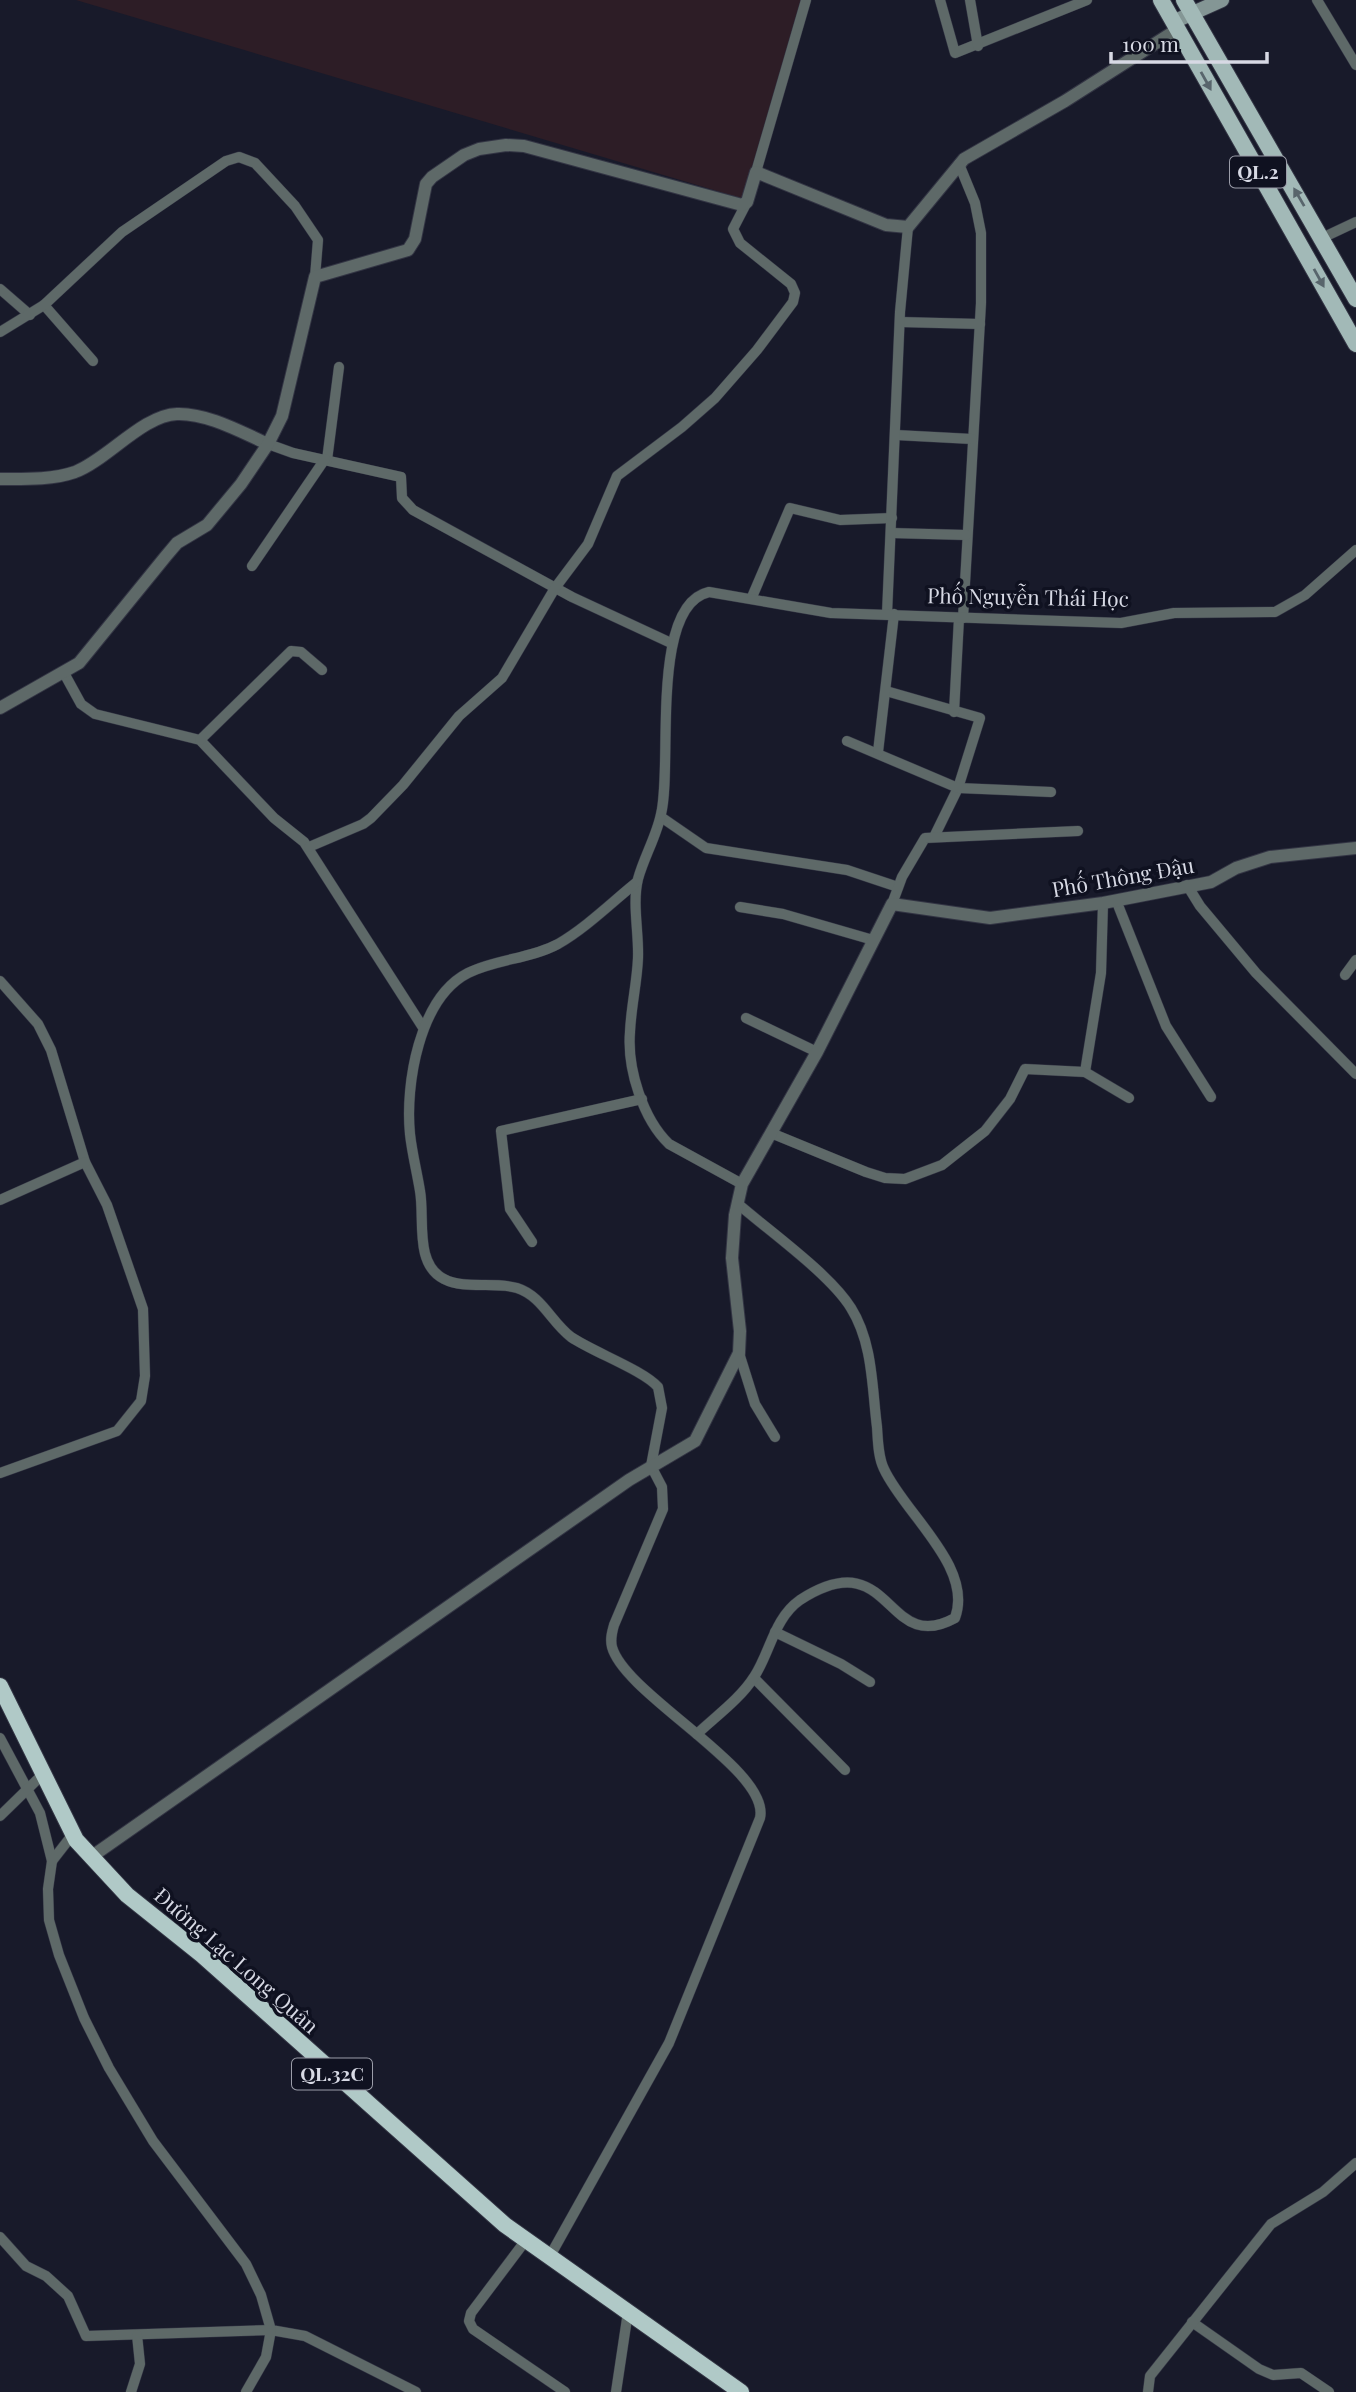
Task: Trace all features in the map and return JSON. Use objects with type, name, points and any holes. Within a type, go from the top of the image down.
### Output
[{"type":"highway","name":"Đường Lạc Long Quân","points":[[0,1686],[73,1834],[90,1857],[128,1895],[202,1955],[435,2165],[526,2240],[741,2392]]},
{"type":"main road","name":"QL.2","points":[[1161,0],[1356,344]]},
{"type":"main road","points":[[1175,25],[1187,6],[1222,0]]},
{"type":"main road","name":"QL.2","points":[[1187,6],[1356,299]]},
{"type":"street","points":[[309,847],[363,824],[403,785],[459,716],[502,678],[555,588],[591,538],[605,498],[617,476],[682,427],[715,397],[757,350],[793,302],[793,286],[734,235],[733,229],[747,202],[806,0]]},
{"type":"street","points":[[940,0],[955,53],[1087,0]]},
{"type":"street","points":[[970,0],[978,46]]},
{"type":"street","points":[[1317,0],[1356,65]]},
{"type":"street","points":[[878,751],[887,691],[900,322],[908,227],[959,164],[1175,25]]},
{"type":"street","points":[[315,277],[408,250],[415,239],[426,184],[439,171],[480,149],[524,146],[739,205],[747,202]]},
{"type":"street","points":[[0,332],[44,305],[122,232],[226,161],[239,158],[255,163],[295,206],[318,240],[315,277],[282,416],[268,444],[241,484],[206,524],[177,543],[79,663],[0,708]]},
{"type":"street","points":[[954,712],[980,324],[979,219],[959,164]]},
{"type":"street","points":[[756,172],[886,225],[908,227]]},
{"type":"street","points":[[1322,238],[1356,222]]},
{"type":"street","points":[[0,289],[30,315]]},
{"type":"street","points":[[44,305],[93,362]]},
{"type":"street","points":[[900,322],[980,324]]},
{"type":"street","points":[[252,566],[326,459],[339,367]]},
{"type":"street","points":[[0,478],[41,478],[76,472],[154,422],[171,414],[191,415],[293,453],[401,477],[402,498],[409,507],[555,588],[631,627],[671,643],[661,817],[637,882],[638,957],[629,1038],[642,1099],[656,1129],[669,1144],[742,1184]]},
{"type":"street","points":[[896,435],[972,439]]},
{"type":"street","points":[[752,597],[790,508],[840,520],[892,518]]},
{"type":"street","points":[[891,533],[966,535]]},
{"type":"street","name":"Phố Nguyễn Thái Học","points":[[671,643],[688,605],[702,594],[720,593],[752,597],[811,611],[961,618],[1121,623],[1174,613],[1275,612],[1305,595],[1356,550]]},
{"type":"street","points":[[200,740],[290,651],[300,652],[321,670]]},
{"type":"street","points":[[64,673],[81,704],[95,714],[200,740],[274,818],[309,847],[422,1026]]},
{"type":"street","points":[[887,691],[980,718],[958,788],[934,837]]},
{"type":"street","points":[[847,741],[878,751],[890,760],[958,788],[1051,792]]},
{"type":"street","points":[[661,817],[706,848],[847,870],[898,887]]},
{"type":"street","points":[[775,1437],[755,1404],[739,1353],[740,1331],[732,1258],[737,1203],[742,1184],[817,1052],[892,904],[920,841],[934,837],[1079,831]]},
{"type":"street","name":"Phố Thông Đậu","points":[[892,904],[990,918],[1109,901],[1211,882],[1236,868],[1280,855],[1356,848]]},
{"type":"street","points":[[551,2256],[669,2043],[760,1818],[762,1805],[750,1786],[697,1734],[656,1700],[617,1657],[612,1646],[614,1625],[663,1509],[662,1488],[651,1466],[662,1402],[655,1383],[569,1335],[534,1297],[520,1289],[501,1284],[445,1280],[428,1261],[424,1248],[424,1209],[410,1134],[409,1109],[422,1026],[453,982],[481,968],[542,951],[560,942],[637,882]]},
{"type":"street","points":[[1187,885],[1200,906],[1256,973],[1356,1074]]},
{"type":"street","points":[[1085,1072],[1109,901]]},
{"type":"street","points":[[1109,901],[1166,1026],[1211,1097]]},
{"type":"street","points":[[740,907],[783,914],[873,940]]},
{"type":"street","points":[[1345,975],[1356,960]]},
{"type":"street","points":[[0,981],[38,1024],[51,1050],[85,1162],[107,1205],[144,1308],[144,1393],[130,1418],[113,1434],[0,1473]]},
{"type":"street","points":[[746,1018],[817,1052]]},
{"type":"street","points":[[771,1133],[885,1178],[905,1180],[942,1165],[985,1131],[1010,1099],[1024,1069],[1085,1072],[1129,1098]]},
{"type":"street","points":[[532,1242],[516,1222],[507,1196],[502,1130],[642,1099]]},
{"type":"street","points":[[0,1200],[85,1162]]},
{"type":"street","points":[[697,1734],[754,1678],[775,1632],[799,1601],[835,1583],[851,1581],[877,1592],[913,1625],[923,1627],[955,1618],[960,1606],[959,1589],[942,1555],[884,1469],[867,1348],[853,1311],[820,1275],[737,1203]]},
{"type":"street","points":[[90,1857],[651,1466],[686,1449],[695,1441],[739,1353]]},
{"type":"street","points":[[775,1632],[841,1664],[870,1682]]},
{"type":"street","points":[[754,1678],[845,1770]]},
{"type":"street","points":[[0,1738],[28,1786],[40,1813],[52,1861],[48,1889],[49,1920],[59,1955],[84,2018],[109,2068],[153,2141],[246,2264],[261,2295],[271,2330],[266,2357],[246,2392]]},
{"type":"street","points":[[0,1815],[42,1774]]},
{"type":"street","points":[[52,1861],[73,1834]]},
{"type":"street","points":[[1148,2392],[1150,2376],[1271,2224],[1323,2192],[1356,2163]]},
{"type":"street","points":[[0,2237],[26,2266],[46,2276],[68,2296],[86,2336],[271,2330],[305,2336],[416,2392]]},
{"type":"street","points":[[526,2240],[471,2313],[469,2321],[472,2329],[565,2392]]},
{"type":"street","points":[[616,2392],[628,2312]]},
{"type":"street","points":[[1192,2322],[1259,2369],[1276,2375],[1301,2373],[1329,2392]]},
{"type":"street","points":[[131,2392],[140,2364],[136,2334]]},
{"type":"shaded area","points":[[76,0],[804,0],[744,199]]}]
